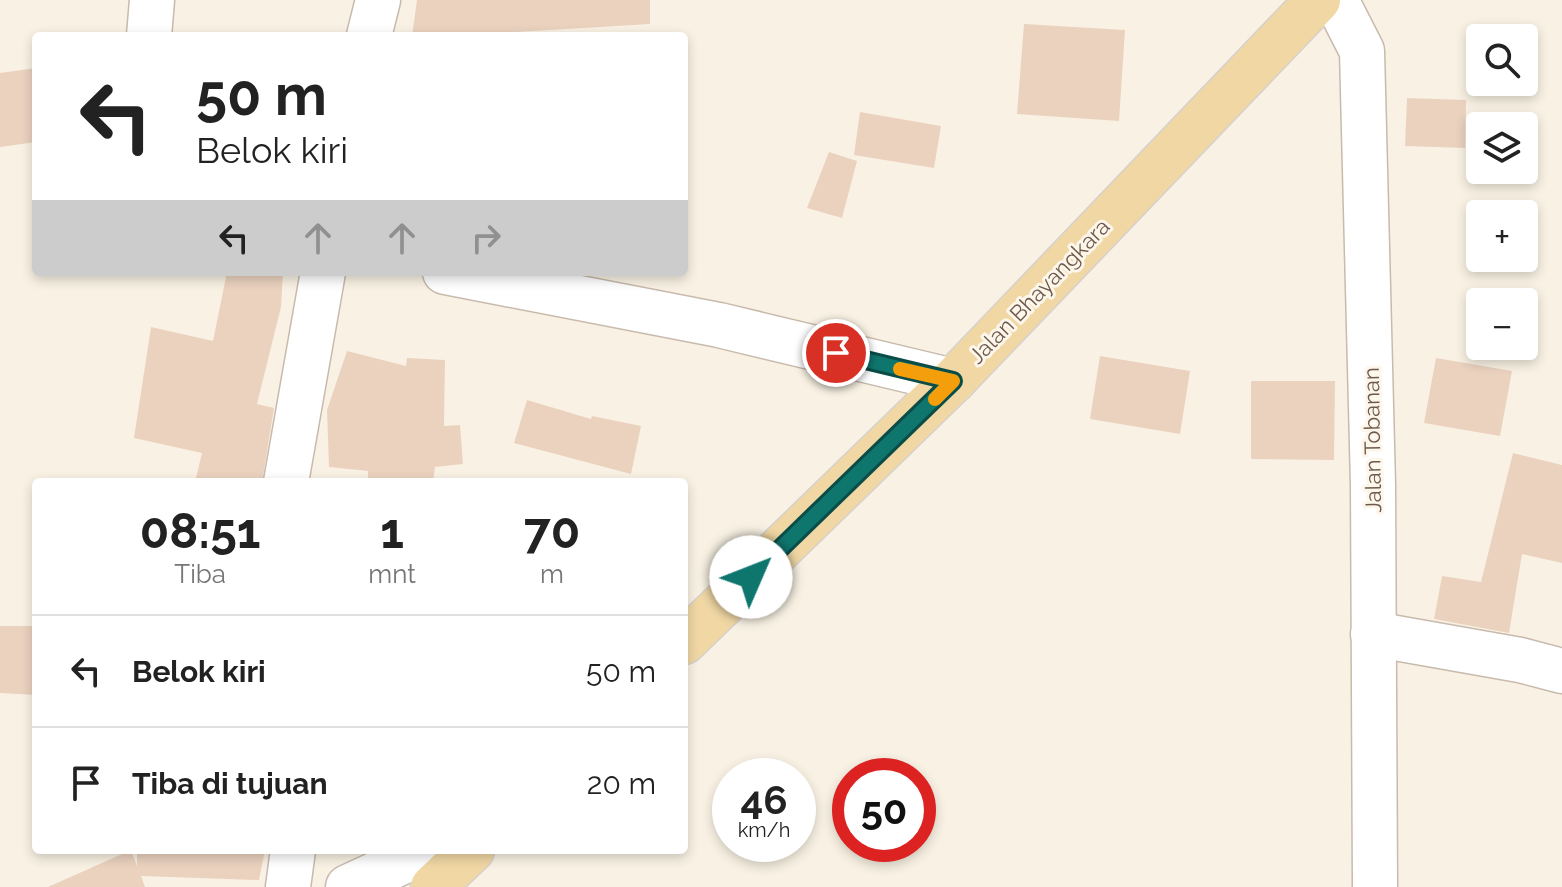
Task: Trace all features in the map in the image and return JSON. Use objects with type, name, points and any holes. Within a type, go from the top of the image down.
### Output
[{"type":"main road","name":"Jalan Bhayangkara","points":[[688,638],[953,381],[1318,0]]},
{"type":"main road","points":[[433,887],[468,854]]},
{"type":"street","points":[[149,32],[152,0]]},
{"type":"street","points":[[370,32],[378,0]]},
{"type":"street","name":"Jalan Tobanan","points":[[1336,0],[1362,51],[1373,485],[1375,887]]},
{"type":"street","points":[[287,478],[322,276]]},
{"type":"street","points":[[466,276],[719,325],[953,381]]},
{"type":"street","points":[[1373,634],[1520,660],[1562,671]]},
{"type":"street","points":[[288,887],[292,854]]},
{"type":"street","points":[[348,887],[419,854]]},
{"type":"building","points":[[417,0],[650,0],[650,24],[515,32],[413,32]]},
{"type":"building","points":[[1024,24],[1125,30],[1119,121],[1017,114]]},
{"type":"building","points":[[32,69],[32,143],[0,147],[0,73]]},
{"type":"building","points":[[1407,98],[1466,100],[1465,148],[1405,146]]},
{"type":"building","points":[[860,112],[941,126],[934,168],[854,155]]},
{"type":"building","points":[[829,152],[857,161],[842,218],[807,208]]},
{"type":"building","points":[[226,276],[283,276],[281,307],[257,404],[274,408],[263,478],[196,478],[202,453],[134,438],[151,327],[213,341]]},
{"type":"building","points":[[347,351],[406,366],[407,358],[445,360],[444,426],[460,425],[463,464],[435,467],[434,478],[368,478],[368,471],[329,467],[327,410]]},
{"type":"building","points":[[1100,356],[1190,371],[1180,434],[1090,419]]},
{"type":"building","points":[[1436,358],[1512,371],[1500,436],[1424,423]]},
{"type":"building","points":[[1251,381],[1335,381],[1334,460],[1251,459]]},
{"type":"building","points":[[527,400],[591,419],[592,416],[641,426],[631,474],[514,443]]},
{"type":"building","points":[[1513,453],[1562,465],[1562,563],[1522,554],[1509,633],[1434,619],[1442,576],[1481,582]]},
{"type":"building","points":[[0,626],[32,626],[32,695],[0,693]]},
{"type":"building","points":[[122,854],[132,854],[137,866],[137,854],[264,854],[259,880],[141,876],[145,887],[48,887]]},
{"type":"slow traffic","points":[[900,369],[953,381],[935,399]]},
{"type":"route","points":[[751,577],[953,381],[836,353]]}]
